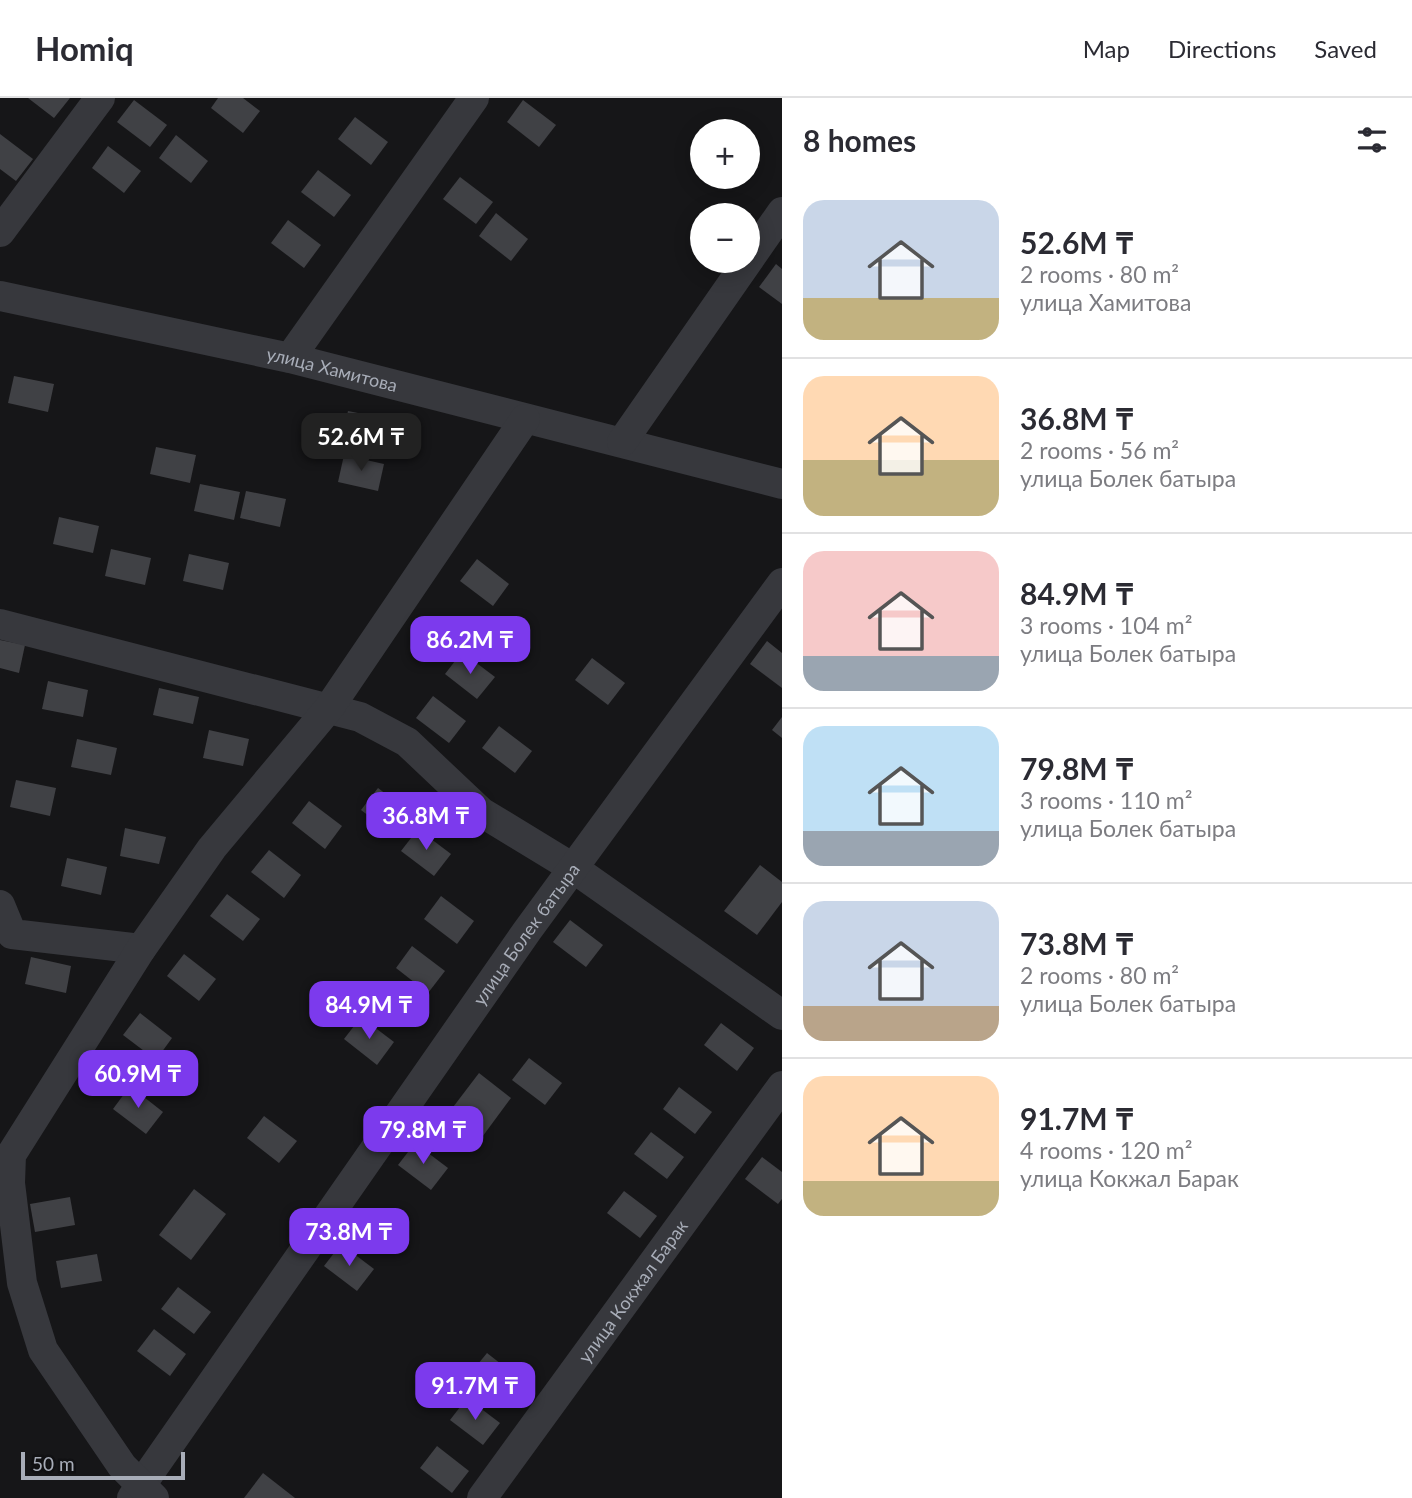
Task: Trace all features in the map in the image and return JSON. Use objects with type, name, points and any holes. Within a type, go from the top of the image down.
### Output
[{"type":"street","points":[[0,232],[100,98]]},
{"type":"street","points":[[290,358],[474,98]]},
{"type":"street","points":[[622,442],[782,212]]},
{"type":"street","name":"улица Хамитова","points":[[0,296],[290,358],[782,484]]},
{"type":"street","points":[[142,1494],[43,1350],[22,1283],[10,1184],[11,1155],[141,949],[212,848],[329,708],[525,419]]},
{"type":"street","name":"улица Болек батыра","points":[[142,1494],[573,868],[782,583]]},
{"type":"street","points":[[0,624],[360,717],[407,741],[481,812],[573,868],[782,1015]]},
{"type":"street","points":[[0,905],[12,934],[141,949]]},
{"type":"street","name":"улица Кокжал Барак","points":[[482,1498],[782,1086]]},
{"type":"building","points":[[28,98],[70,98],[54,118]]},
{"type":"building","points":[[218,98],[243,98],[260,111],[243,133],[211,108]]},
{"type":"building","points":[[134,100],[167,125],[150,147],[117,122]]},
{"type":"building","points":[[523,100],[556,125],[539,147],[507,122]]},
{"type":"building","points":[[355,117],[388,142],[371,165],[338,139]]},
{"type":"building","points":[[0,134],[33,159],[16,181],[0,169]]},
{"type":"building","points":[[176,135],[208,161],[191,183],[159,158]]},
{"type":"building","points":[[108,146],[141,171],[124,193],[92,168]]},
{"type":"building","points":[[318,170],[351,195],[334,217],[301,192]]},
{"type":"building","points":[[460,177],[493,202],[476,224],[443,199]]},
{"type":"building","points":[[496,213],[528,239],[511,261],[479,236]]},
{"type":"building","points":[[288,220],[321,245],[304,268],[271,243]]},
{"type":"building","points":[[776,264],[782,269],[782,304],[759,287]]},
{"type":"building","points":[[14,376],[54,384],[48,412],[8,403]]},
{"type":"building","points":[[348,411],[388,419],[382,446],[342,438]]},
{"type":"building","points":[[156,447],[196,455],[190,483],[150,474]]},
{"type":"building","points":[[344,455],[384,464],[378,491],[338,482]]},
{"type":"building","points":[[200,484],[240,492],[234,520],[194,511]]},
{"type":"building","points":[[246,491],[286,499],[280,527],[240,518]]},
{"type":"building","points":[[59,517],[99,526],[93,553],[53,544]]},
{"type":"building","points":[[111,549],[151,558],[145,585],[105,576]]},
{"type":"building","points":[[189,554],[229,563],[223,590],[183,581]]},
{"type":"building","points":[[477,559],[509,584],[493,606],[460,581]]},
{"type":"building","points":[[0,640],[25,645],[19,673],[0,668]]},
{"type":"building","points":[[767,641],[782,653],[782,688],[750,664]]},
{"type":"building","points":[[462,652],[495,677],[477,699],[445,674]]},
{"type":"building","points":[[592,658],[625,683],[608,705],[575,680]]},
{"type":"building","points":[[48,681],[88,690],[83,717],[42,709]]},
{"type":"building","points":[[159,688],[199,697],[193,724],[153,715]]},
{"type":"building","points":[[433,696],[466,721],[449,743],[416,718]]},
{"type":"building","points":[[782,717],[782,738],[772,730]]},
{"type":"building","points":[[499,726],[532,751],[515,773],[482,748]]},
{"type":"building","points":[[209,730],[249,739],[243,766],[203,758]]},
{"type":"building","points":[[77,739],[117,748],[111,775],[71,767]]},
{"type":"building","points":[[16,780],[56,788],[50,816],[10,807]]},
{"type":"building","points":[[378,788],[411,813],[394,835],[361,810]]},
{"type":"building","points":[[309,801],[342,826],[325,849],[292,823]]},
{"type":"building","points":[[125,828],[166,837],[159,864],[120,856]]},
{"type":"building","points":[[418,829],[451,854],[434,876],[401,851]]},
{"type":"building","points":[[269,850],[301,875],[284,898],[251,872]]},
{"type":"building","points":[[67,858],[107,867],[101,895],[61,886]]},
{"type":"building","points":[[760,865],[782,882],[782,902],[757,935],[724,911]]},
{"type":"building","points":[[227,894],[260,919],[243,941],[210,916]]},
{"type":"building","points":[[441,896],[474,921],[457,944],[424,919]]},
{"type":"building","points":[[570,920],[603,945],[586,967],[553,942]]},
{"type":"building","points":[[412,946],[445,971],[428,993],[396,968]]},
{"type":"building","points":[[184,954],[216,979],[199,1001],[167,976]]},
{"type":"building","points":[[31,957],[71,966],[66,993],[25,984]]},
{"type":"building","points":[[140,1013],[172,1038],[156,1060],[123,1035]]},
{"type":"building","points":[[361,1017],[394,1042],[377,1065],[344,1039]]},
{"type":"building","points":[[721,1023],[754,1048],[737,1071],[704,1045]]},
{"type":"building","points":[[529,1058],[562,1083],[545,1105],[512,1080]]},
{"type":"building","points":[[479,1073],[511,1098],[477,1144],[444,1119]]},
{"type":"building","points":[[130,1086],[163,1112],[146,1134],[113,1109]]},
{"type":"building","points":[[679,1087],[712,1112],[695,1134],[663,1109]]},
{"type":"building","points":[[264,1116],[297,1141],[279,1163],[247,1138]]},
{"type":"building","points":[[651,1132],[684,1157],[667,1179],[634,1154]]},
{"type":"building","points":[[415,1143],[448,1168],[431,1190],[398,1165]]},
{"type":"building","points":[[762,1157],[782,1172],[782,1199],[778,1204],[745,1179]]},
{"type":"building","points":[[194,1189],[226,1214],[191,1260],[159,1235]]},
{"type":"building","points":[[624,1191],[657,1216],[640,1238],[607,1213]]},
{"type":"building","points":[[70,1197],[75,1225],[35,1232],[30,1204]]},
{"type":"building","points":[[341,1244],[374,1269],[357,1291],[324,1266]]},
{"type":"building","points":[[97,1254],[102,1281],[61,1288],[56,1261]]},
{"type":"building","points":[[178,1287],[211,1312],[194,1334],[161,1309]]},
{"type":"building","points":[[154,1329],[186,1354],[170,1376],[137,1351]]},
{"type":"building","points":[[487,1353],[519,1378],[502,1400],[469,1375]]},
{"type":"building","points":[[467,1398],[500,1423],[483,1445],[450,1420]]},
{"type":"building","points":[[437,1446],[469,1471],[452,1493],[420,1468]]},
{"type":"building","points":[[263,1473],[295,1498],[244,1498]]}]
